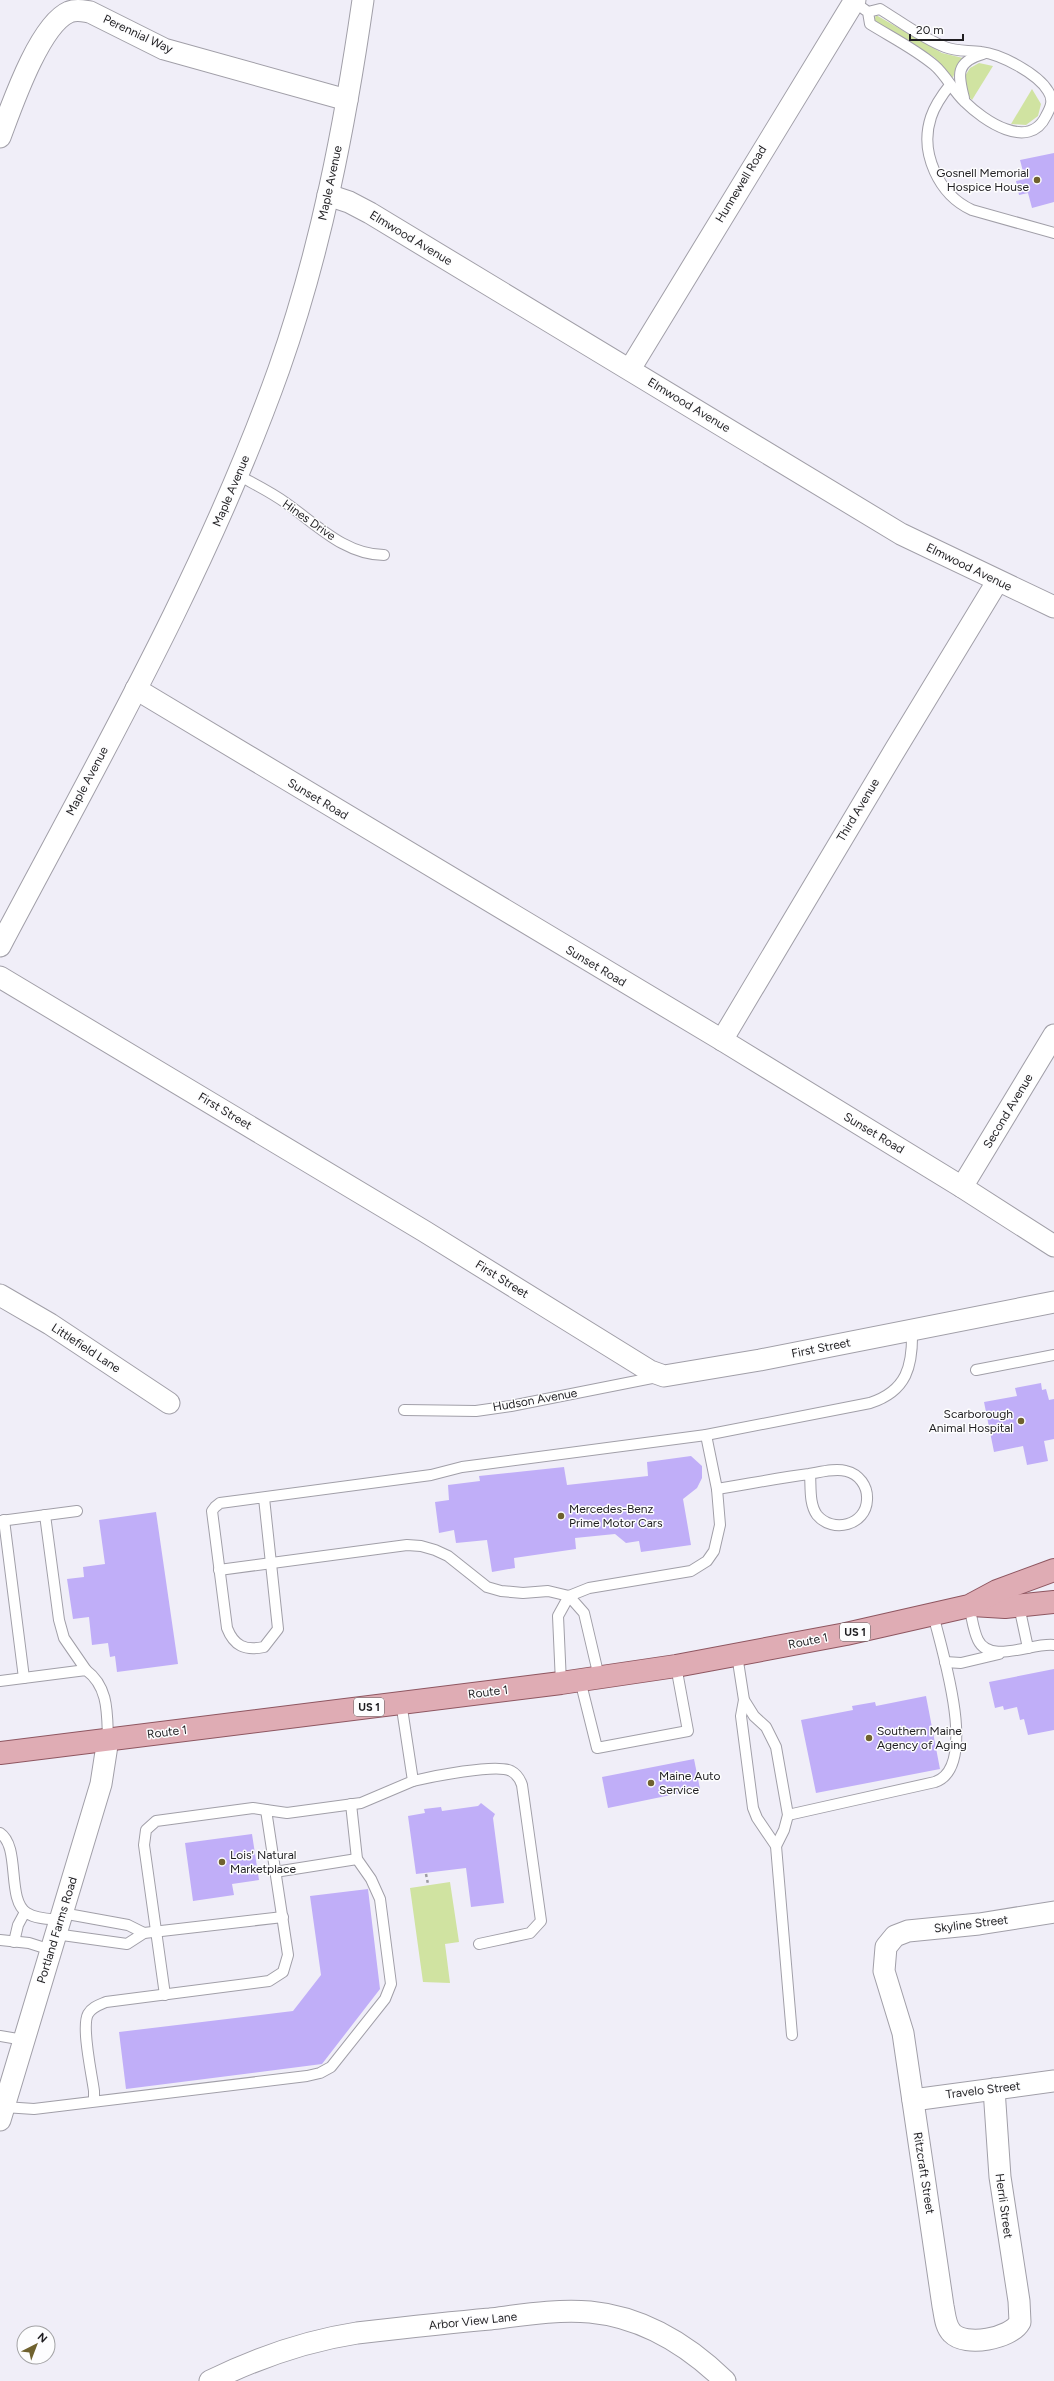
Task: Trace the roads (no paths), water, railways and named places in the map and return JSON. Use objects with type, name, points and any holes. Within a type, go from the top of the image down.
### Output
[{"type":"main road","name":"Route 1","points":[[970,1606],[997,1591],[1054,1570]]},
{"type":"main road","name":"Route 1","points":[[0,1753],[580,1680],[676,1666],[737,1655],[970,1606],[1019,1606],[1054,1602]]},
{"type":"street","name":"Maple Avenue","points":[[0,946],[136,689],[194,575],[238,475],[282,360],[303,292],[328,195],[347,100],[363,0]]},
{"type":"street","name":"Hunnewell Road","points":[[630,369],[859,4]]},
{"type":"street","name":"Perennial Way","points":[[0,137],[23,76],[33,58],[51,29],[63,16],[77,10],[90,12],[164,49],[347,100]]},
{"type":"street","name":"Elmwood Avenue","points":[[328,195],[349,202],[370,213],[901,534],[997,582],[1054,607]]},
{"type":"street","name":"Third Avenue","points":[[722,1040],[997,582]]},
{"type":"street","name":"Sunset Road","points":[[136,689],[722,1040],[962,1187],[1054,1246]]},
{"type":"street","name":"First Street","points":[[0,977],[404,1219],[650,1371],[664,1376],[760,1360],[1054,1302]]},
{"type":"street","name":"Second Avenue","points":[[962,1187],[1054,1034]]},
{"type":"street","name":"Littlefield Lane","points":[[0,1295],[50,1324],[169,1403]]},
{"type":"street","name":"Portland Farms Road","points":[[2,2114],[101,1784],[108,1739]]},
{"type":"street","name":"Skyline Street","points":[[890,1941],[895,1936],[908,1931],[980,1924],[1054,1912]]},
{"type":"street","name":"Ritzcraft Street","points":[[890,1941],[884,1952],[884,1971],[903,2033],[947,2326],[957,2336],[976,2340],[1008,2333],[1020,2322]]},
{"type":"street","name":"Travelo Street","points":[[912,2100],[1054,2081]]},
{"type":"street","name":"Herrli Street","points":[[994,2089],[1000,2177],[1020,2307],[1020,2322]]},
{"type":"street","name":"Arbor View Lane","points":[[210,2381],[266,2357],[326,2338],[357,2332],[542,2313],[583,2312],[625,2319],[658,2332],[699,2358],[725,2381]]},
{"type":"lane","points":[[859,4],[880,9],[945,47],[998,56],[1040,81],[1053,97],[1052,104],[1042,123],[1029,131],[1020,133],[997,125],[965,102],[933,64],[870,24],[859,4]]},
{"type":"lane","points":[[965,102],[959,80],[960,72],[970,59],[987,53]]},
{"type":"lane","points":[[950,85],[935,107],[928,128],[929,153],[933,169],[942,187],[962,206],[1054,233]]},
{"type":"lane","name":"Hines Drive","points":[[238,475],[273,494],[352,549],[370,555],[384,555]]},
{"type":"lane","points":[[264,1498],[278,1629],[270,1642],[264,1647],[255,1649],[238,1645],[230,1636],[227,1628],[212,1511],[214,1506],[220,1503],[431,1475],[462,1467],[706,1435],[882,1399],[901,1384],[910,1359],[912,1330]]},
{"type":"lane","points":[[976,1370],[1054,1355]]},
{"type":"lane","name":"Hudson Avenue","points":[[404,1410],[490,1409],[664,1376]]},
{"type":"lane","points":[[676,1666],[688,1731],[597,1748],[580,1680],[558,1616],[569,1596],[589,1588],[691,1571],[700,1567],[714,1551],[719,1538],[720,1510],[706,1435]]},
{"type":"lane","points":[[717,1490],[810,1474],[839,1470],[854,1474],[861,1481],[866,1490],[867,1500],[862,1514],[850,1524],[840,1526],[830,1524],[821,1519],[813,1506],[810,1474]]},
{"type":"lane","points":[[24,1678],[2,1520],[77,1511]]},
{"type":"lane","points":[[45,1515],[64,1638],[86,1670],[96,1679],[104,1693],[107,1706],[108,1739]]},
{"type":"lane","points":[[219,1570],[407,1545],[421,1546],[448,1556],[487,1587],[501,1591],[523,1593],[548,1591],[569,1596],[584,1613],[580,1680]]},
{"type":"lane","points":[[970,1606],[977,1639],[982,1646],[989,1650],[1009,1652]]},
{"type":"lane","points":[[1019,1606],[1028,1648]]},
{"type":"lane","points":[[788,1815],[942,1780],[951,1770],[957,1748],[952,1700],[945,1662],[933,1614]]},
{"type":"lane","points":[[945,1662],[961,1663],[1046,1644],[1054,1645]]},
{"type":"lane","points":[[737,1655],[744,1700],[741,1716],[753,1808],[757,1818],[776,1846],[792,2035]]},
{"type":"lane","points":[[0,1681],[86,1670]]},
{"type":"lane","points":[[744,1700],[754,1716],[766,1727],[774,1742],[788,1815],[784,1830],[776,1846]]},
{"type":"lane","points":[[401,1702],[412,1781]]},
{"type":"lane","points":[[166,1995],[144,1845],[146,1830],[150,1824],[156,1821],[253,1808],[287,1813],[360,1803],[412,1781],[430,1777],[497,1768],[511,1771],[519,1778],[522,1785],[541,1921],[530,1933],[479,1944]]},
{"type":"lane","points":[[2,2114],[94,2101],[306,2076],[320,2073],[330,2067],[385,1999],[391,1984],[380,1899],[371,1879],[357,1859],[351,1804]]},
{"type":"lane","points":[[94,2101],[86,2031],[89,2013],[94,2007],[106,2002],[275,1979],[286,1966],[288,1955],[266,1810]]},
{"type":"lane","points":[[0,1834],[8,1842],[18,1897],[25,1912],[57,1929],[127,1944],[144,1933],[283,1917]]},
{"type":"lane","points":[[275,1872],[357,1859]]},
{"type":"lane","points":[[14,1942],[18,1925],[25,1912]]},
{"type":"lane","points":[[0,1940],[29,1943],[57,1929],[128,1925],[144,1933]]},
{"type":"lane","points":[[0,2036],[24,2040]]},
{"type":"place","name":"Gosnell Memorial Hospice House","points":[[1037,180]]},
{"type":"place","name":"Scarborough Animal Hospital","points":[[1021,1421]]},
{"type":"place","name":"Mercedes-Benz Prime Motor Cars","points":[[561,1516]]},
{"type":"place","name":"Southern Maine Agency of Aging","points":[[869,1738]]},
{"type":"place","name":"Maine Auto Service","points":[[651,1783]]},
{"type":"place","name":"Lois' Natural Marketplace","points":[[222,1862]]}]
